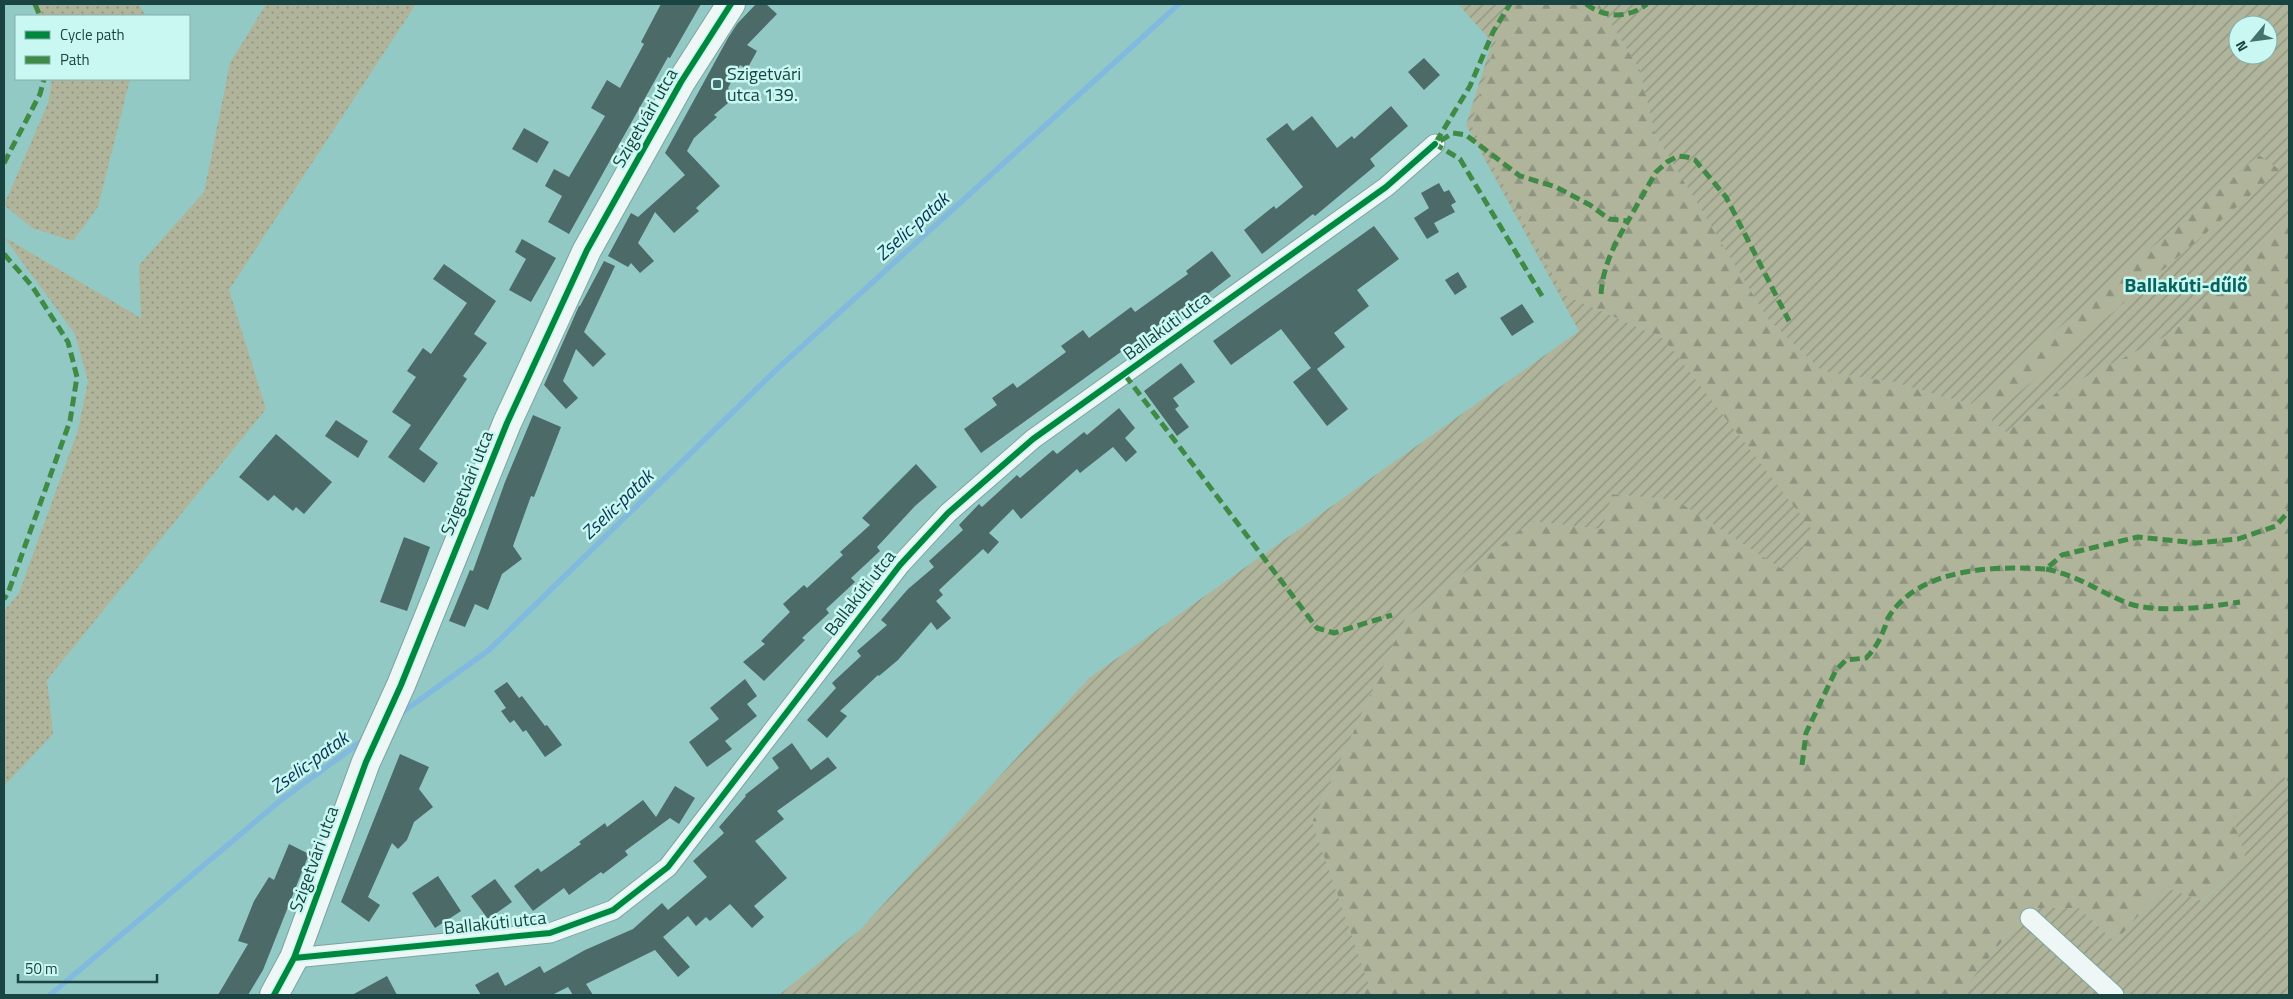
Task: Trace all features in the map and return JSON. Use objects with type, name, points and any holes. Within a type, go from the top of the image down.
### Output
[{"type":"street","name":"Szigetvári utca","points":[[274,995],[294,958],[366,762],[401,685],[507,423],[587,250],[682,82],[731,4]]},
{"type":"street","name":"Ballakúti utca","points":[[294,958],[550,933],[613,910],[668,867],[900,565],[948,513],[1033,440],[1386,186],[1435,144]]},
{"type":"street","points":[[2030,918],[2114,995]]},
{"type":"green space","points":[[31,4],[139,4],[145,15],[38,15]]},
{"type":"green space","points":[[266,4],[416,4],[229,290],[266,409],[47,680],[53,734],[4,786],[4,611],[19,593],[78,430],[88,381],[75,334],[4,237],[141,318],[139,265],[204,192],[230,63]]},
{"type":"green space","points":[[1458,4],[1507,4],[1471,125],[1564,295],[1664,339],[1813,531],[1788,573],[1676,500],[1612,494],[1602,529],[1532,521],[1406,617],[1312,822],[1369,985],[1359,995],[779,995],[860,930],[1089,678],[1579,331],[1466,125],[1492,42]]},
{"type":"green space","points":[[1507,4],[1599,4],[1640,70],[1655,134],[1768,319],[1822,371],[1893,382],[1971,404],[2259,155],[2281,170],[1989,418],[2006,432],[2060,390],[2170,334],[2289,215],[2289,783],[2281,775],[2247,863],[2201,901],[2164,887],[2115,942],[2079,908],[2029,908],[1959,995],[1359,995],[1369,985],[1312,822],[1406,617],[1532,521],[1602,529],[1611,494],[1676,500],[1787,572],[1664,339],[1564,295],[1471,125]]},
{"type":"green space","points":[[1599,4],[2289,4],[2289,215],[2170,334],[2060,390],[2006,432],[1989,418],[2280,170],[2259,155],[1971,404],[1893,382],[1822,371],[1768,319],[1655,134],[1640,70]]},
{"type":"green space","points":[[52,80],[130,80],[98,207],[73,241],[32,228],[4,205],[48,103]]},
{"type":"green space","points":[[2282,775],[2289,783],[2289,995],[1959,995],[2029,908],[2079,908],[2115,942],[2164,887],[2202,901],[2247,863],[2233,818]]},
{"type":"building","points":[[661,4],[701,4],[670,58],[668,57],[569,234],[548,222],[562,196],[545,186],[554,169],[569,177],[605,116],[591,108],[607,80],[620,88],[644,44],[641,42]]},
{"type":"building","points":[[756,4],[766,4],[777,14],[747,45],[757,51],[747,69],[740,65],[728,88],[735,97],[714,115],[717,117],[694,138],[687,151],[720,186],[696,208],[699,211],[674,233],[655,212],[638,243],[654,261],[640,273],[631,263],[628,267],[608,256],[631,213],[638,217],[685,175],[665,153],[728,38],[737,24]]},
{"type":"building","points":[[1424,58],[1440,75],[1424,90],[1408,72]]},
{"type":"building","points":[[1391,106],[1408,126],[1370,159],[1375,166],[1315,216],[1313,214],[1262,254],[1244,230],[1274,206],[1276,209],[1303,187],[1266,139],[1287,123],[1293,131],[1312,116],[1337,148],[1352,136],[1354,139]]},
{"type":"building","points":[[524,128],[549,142],[537,163],[512,149]]},
{"type":"building","points":[[1439,183],[1444,192],[1449,190],[1456,202],[1451,205],[1455,212],[1434,223],[1439,232],[1427,239],[1414,218],[1429,208],[1421,193]]},
{"type":"building","points":[[1374,226],[1399,259],[1357,290],[1369,306],[1334,333],[1345,347],[1317,369],[1348,409],[1327,426],[1293,382],[1311,368],[1281,329],[1231,365],[1213,341]]},
{"type":"building","points":[[522,239],[556,258],[531,302],[509,290],[526,259],[515,252]]},
{"type":"building","points":[[1212,251],[1231,276],[1167,325],[1165,322],[1125,349],[981,453],[964,429],[997,405],[992,398],[1013,383],[1017,388],[1066,352],[1061,346],[1083,330],[1089,338],[1131,307],[1135,312],[1188,274],[1186,271]]},
{"type":"building","points":[[604,261],[615,266],[584,332],[606,354],[593,367],[576,349],[563,381],[578,398],[566,409],[544,385],[579,306]]},
{"type":"building","points":[[444,264],[496,301],[474,334],[487,343],[463,376],[467,379],[419,449],[438,463],[424,483],[388,457],[411,425],[392,412],[416,377],[407,371],[423,348],[431,354],[467,303],[433,279]]},
{"type":"building","points":[[1458,272],[1467,287],[1455,295],[1445,280]]},
{"type":"building","points":[[1522,304],[1534,322],[1512,336],[1500,318]]},
{"type":"building","points":[[1181,363],[1195,382],[1173,398],[1179,406],[1175,409],[1189,427],[1177,436],[1144,391]]},
{"type":"building","points":[[1119,408],[1135,428],[1125,438],[1137,452],[1126,462],[1113,447],[1080,473],[1077,469],[1021,519],[1013,509],[989,533],[999,542],[988,554],[983,549],[939,590],[943,595],[936,601],[951,618],[937,630],[931,622],[898,660],[878,675],[840,711],[847,716],[827,738],[807,720],[836,688],[832,683],[861,656],[857,651],[887,625],[881,620],[908,589],[934,567],[929,561],[963,530],[959,525],[979,504],[982,507],[1017,475],[1020,478],[1053,450],[1057,454],[1084,432],[1087,435]]},
{"type":"building","points":[[533,415],[561,427],[534,497],[531,496],[513,546],[522,559],[502,574],[488,610],[475,604],[465,627],[449,621],[470,570],[473,571],[505,482]]},
{"type":"building","points":[[336,420],[368,441],[358,458],[325,436]]},
{"type":"building","points":[[276,434],[332,482],[304,514],[296,507],[293,511],[274,495],[268,501],[239,477]]},
{"type":"building","points":[[916,464],[937,487],[915,506],[877,547],[880,551],[851,578],[855,582],[826,609],[829,613],[802,638],[805,640],[764,681],[743,662],[765,644],[761,641],[790,612],[783,604],[804,585],[807,588],[843,555],[840,552],[870,525],[862,518]]},
{"type":"building","points":[[404,537],[430,547],[407,611],[380,602]]},
{"type":"building","points":[[745,679],[757,696],[747,704],[757,716],[725,741],[732,749],[707,767],[689,742],[719,719],[710,708]]},
{"type":"building","points":[[507,682],[519,698],[522,696],[562,745],[545,757],[526,730],[523,732],[514,720],[510,723],[501,711],[506,708],[494,691]]},
{"type":"building","points":[[792,743],[811,770],[828,757],[837,768],[777,811],[784,819],[755,841],[787,878],[754,906],[764,917],[752,928],[730,904],[710,921],[706,917],[696,926],[688,916],[663,937],[690,967],[678,977],[655,950],[586,984],[593,995],[573,995],[568,987],[552,995],[481,995],[475,985],[498,972],[505,986],[540,966],[544,973],[585,950],[633,929],[662,903],[668,910],[707,877],[693,861],[724,833],[719,827],[745,795],[779,768],[772,758]]},
{"type":"building","points":[[400,754],[429,767],[419,789],[433,807],[414,822],[407,840],[398,849],[392,843],[368,897],[380,905],[369,922],[341,902]]},
{"type":"building","points":[[675,786],[695,798],[679,824],[670,818],[625,851],[628,855],[603,874],[601,872],[569,895],[564,888],[533,911],[514,886],[538,868],[541,872],[581,844],[579,842],[605,823],[607,827],[643,800],[656,817]]},
{"type":"building","points":[[289,844],[309,854],[263,970],[248,995],[218,995],[248,944],[238,941],[254,901],[269,877],[274,880]]},
{"type":"building","points":[[438,876],[461,911],[435,928],[412,893]]},
{"type":"building","points":[[495,879],[512,902],[488,919],[471,896]]},
{"type":"building","points":[[387,976],[397,995],[352,995]]},
{"type":"waterway","name":"Zselic-patak","points":[[400,714],[489,650],[776,370],[1179,4]]},
{"type":"waterway","name":"Zselic-patak","points":[[50,995],[281,800],[366,738]]},
{"type":"marked path","points":[[35,4],[40,15]]},
{"type":"marked path","points":[[1436,142],[1470,86],[1493,32],[1510,4]]},
{"type":"marked path","points":[[1586,4],[1601,12],[1616,15],[1632,12],[1647,4]]},
{"type":"marked path","points":[[4,163],[40,94],[44,80]]},
{"type":"marked path","points":[[1542,296],[1460,159],[1435,144],[1453,133],[1466,135],[1520,176],[1556,187],[1590,205],[1609,219],[1628,221],[1656,172],[1667,162],[1678,156],[1695,160],[1726,197],[1789,321]]},
{"type":"marked path","points":[[1601,294],[1604,274],[1610,256],[1628,221]]},
{"type":"marked path","points":[[4,254],[32,286],[68,342],[77,377],[70,421],[8,593],[4,599]]},
{"type":"marked path","points":[[1125,375],[1317,628],[1334,633],[1392,615]]},
{"type":"marked path","points":[[1802,765],[1806,733],[1836,670],[1846,660],[1866,658],[1879,641],[1888,618],[1902,601],[1918,588],[1938,579],[1959,573],[2004,568],[2046,569],[2062,555],[2138,537],[2196,543],[2238,539],[2276,526],[2289,511]]},
{"type":"marked path","points":[[2046,569],[2058,572],[2127,603],[2139,606],[2168,609],[2240,602]]},
{"type":"cycle path","points":[[274,995],[294,958],[366,762],[401,685],[507,423],[587,250],[681,82],[731,4]]},
{"type":"cycle path","points":[[294,958],[550,933],[613,910],[668,867],[900,565],[948,513],[1033,439],[1386,187],[1435,144]]},
{"type":"place","name":"Szigetvári utca 139.","points":[[717,84]]},
{"type":"district","name":"Ballakúti-dűlő","points":[[2186,285]]}]
